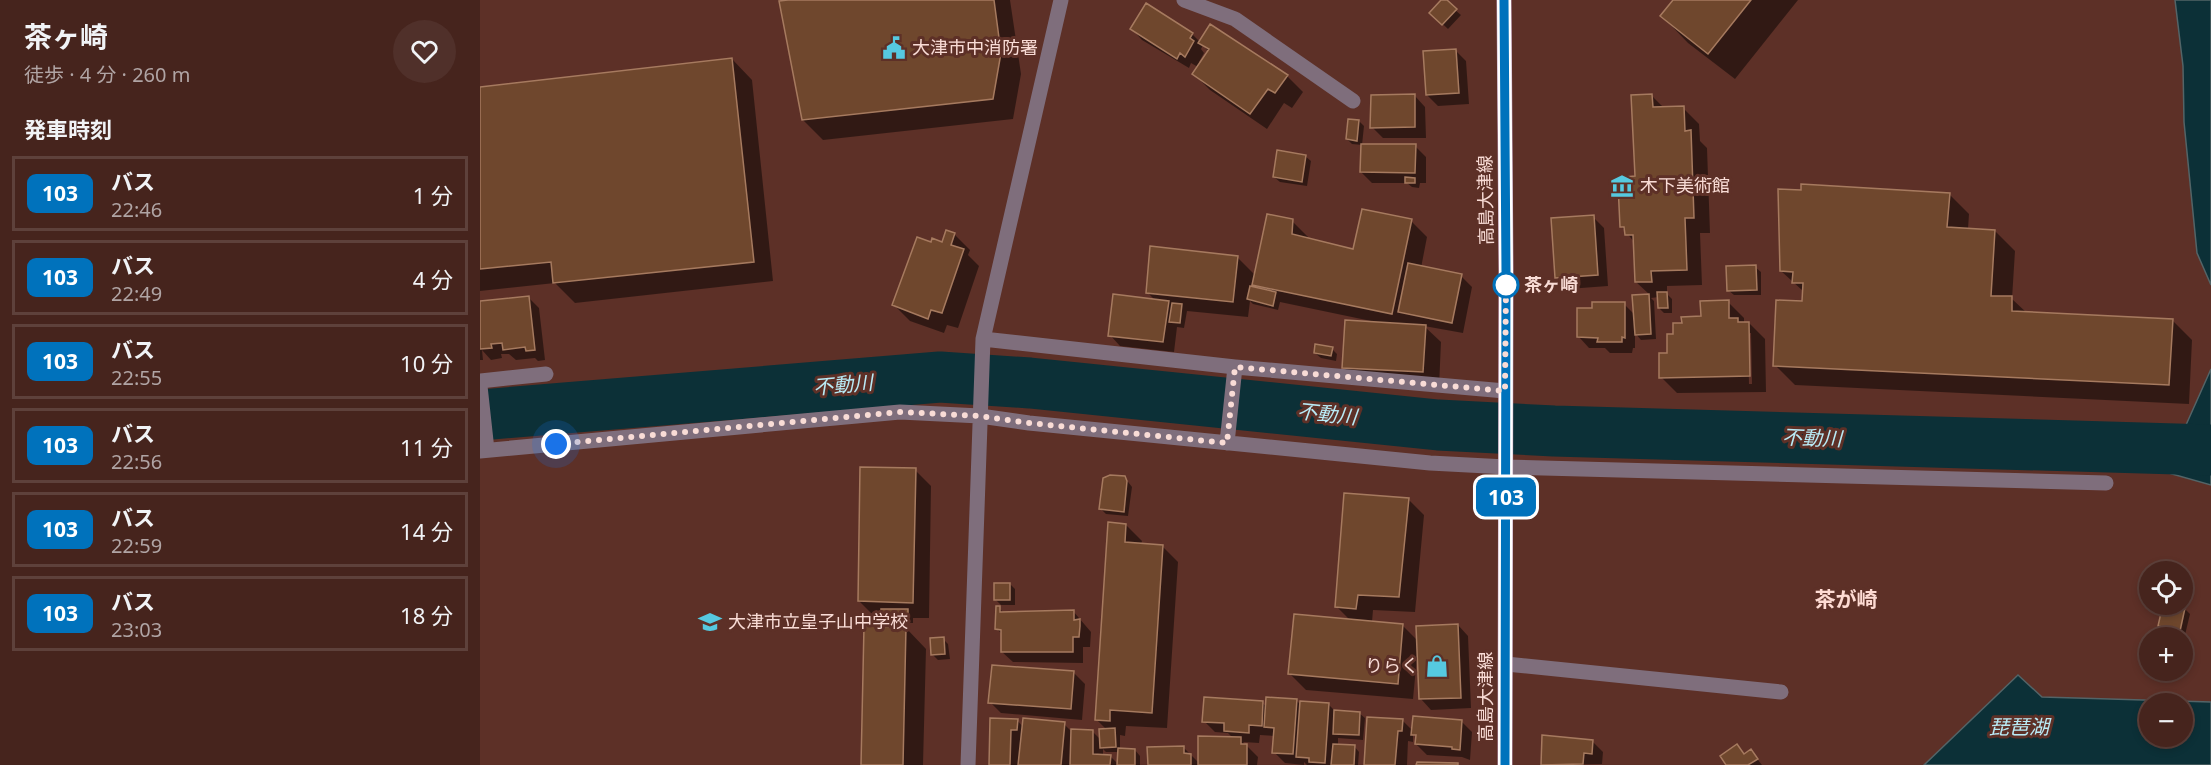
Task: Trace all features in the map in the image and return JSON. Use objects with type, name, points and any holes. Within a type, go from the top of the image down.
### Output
[{"type":"main road","name":"高島大津線","points":[[1504,0],[1505,765]]},
{"type":"street","points":[[968,765],[983,345],[1061,0]]},
{"type":"street","points":[[1184,0],[1235,20],[1353,101]]},
{"type":"street","points":[[983,345],[1235,373],[1505,395]]},
{"type":"street","points":[[1228,436],[1235,373]]},
{"type":"street","points":[[480,381],[546,374]]},
{"type":"street","points":[[480,386],[483,450],[900,412],[980,409],[1029,423],[1228,436],[1430,463],[2106,483]]},
{"type":"street","points":[[1506,664],[1781,692]]},
{"type":"water","points":[[2175,0],[2211,0],[2211,285],[2197,253],[2184,122],[2183,66]]},
{"type":"water","points":[[2211,369],[2211,485],[2165,472]]},
{"type":"water","name":"琵琶湖","points":[[2018,675],[2042,697],[2139,700],[2139,747],[2193,747],[2193,701],[2211,702],[2211,765],[1924,765]]},
{"type":"building","points":[[994,0],[1001,53],[993,99],[802,120],[779,1]]},
{"type":"building","points":[[1441,0],[1447,0],[1457,9],[1442,25],[1429,13]]},
{"type":"building","points":[[1673,0],[1751,0],[1708,54],[1660,16]]},
{"type":"building","points":[[1146,3],[1193,33],[1190,38],[1194,41],[1185,57],[1180,53],[1177,59],[1130,29]]},
{"type":"building","points":[[1210,24],[1288,75],[1275,93],[1268,89],[1250,114],[1192,74],[1209,49],[1198,43]]},
{"type":"building","points":[[1456,49],[1459,93],[1426,95],[1423,51]]},
{"type":"building","points":[[732,58],[754,262],[553,283],[551,262],[480,269],[480,87]]},
{"type":"building","points":[[1415,94],[1415,127],[1370,128],[1371,95]]},
{"type":"building","points":[[1652,94],[1653,107],[1684,106],[1685,131],[1691,130],[1694,218],[1685,218],[1687,270],[1651,271],[1652,282],[1635,282],[1633,235],[1625,235],[1624,227],[1620,227],[1618,184],[1625,183],[1625,177],[1635,176],[1631,95]]},
{"type":"building","points":[[1348,119],[1359,120],[1357,141],[1346,139]]},
{"type":"building","points":[[1361,144],[1416,144],[1415,173],[1360,172]]},
{"type":"building","points":[[1277,150],[1306,155],[1302,182],[1273,177]]},
{"type":"building","points":[[1405,177],[1415,178],[1415,183],[1405,183]]},
{"type":"building","points":[[1801,184],[1950,193],[1947,227],[1995,230],[1991,296],[2012,296],[2012,311],[2173,319],[2169,385],[1773,366],[1776,300],[1802,301],[1803,283],[1792,283],[1793,272],[1780,271],[1778,189],[1801,190]]},
{"type":"building","points":[[1362,209],[1412,219],[1392,314],[1252,285],[1267,214],[1293,219],[1292,234],[1353,249]]},
{"type":"building","points":[[1594,215],[1598,275],[1555,278],[1551,218]]},
{"type":"building","points":[[946,230],[955,233],[951,245],[964,249],[942,313],[931,310],[928,319],[892,305],[917,237],[931,242],[932,238],[942,242]]},
{"type":"building","points":[[1150,246],[1238,256],[1233,302],[1146,293]]},
{"type":"building","points":[[1408,263],[1462,274],[1452,323],[1398,312]]},
{"type":"building","points":[[1756,265],[1757,290],[1727,291],[1726,266]]},
{"type":"building","points":[[1250,286],[1276,292],[1273,306],[1247,299]]},
{"type":"building","points":[[1657,292],[1667,292],[1668,308],[1658,308]]},
{"type":"building","points":[[1113,294],[1169,301],[1163,342],[1108,336]]},
{"type":"building","points":[[1649,294],[1651,334],[1635,335],[1632,295]]},
{"type":"building","points":[[529,296],[535,350],[526,351],[525,347],[503,350],[502,343],[491,344],[492,348],[480,349],[480,301]]},
{"type":"building","points":[[1729,300],[1729,318],[1738,318],[1738,322],[1749,322],[1750,376],[1659,378],[1659,353],[1667,353],[1667,334],[1673,334],[1673,323],[1682,323],[1681,317],[1701,316],[1700,301]]},
{"type":"building","points":[[1592,302],[1625,302],[1625,338],[1622,337],[1622,342],[1597,342],[1598,338],[1577,337],[1577,308],[1592,308]]},
{"type":"building","points":[[1172,303],[1182,304],[1180,323],[1169,322]]},
{"type":"building","points":[[1345,320],[1426,325],[1423,372],[1342,368]]},
{"type":"building","points":[[1315,344],[1333,347],[1331,356],[1314,353]]},
{"type":"building","points":[[860,467],[916,468],[913,603],[858,601]]},
{"type":"building","points":[[1110,475],[1125,476],[1127,481],[1124,512],[1099,509],[1103,478]]},
{"type":"building","points":[[1344,493],[1409,498],[1399,597],[1358,595],[1356,609],[1335,607]]},
{"type":"building","points":[[1108,522],[1126,524],[1125,542],[1163,545],[1152,713],[1110,710],[1110,721],[1095,720]]},
{"type":"building","points":[[994,583],[1010,583],[1010,600],[994,600]]},
{"type":"building","points":[[996,606],[1000,606],[1000,612],[1074,610],[1074,620],[1080,619],[1080,626],[1079,637],[1073,637],[1073,652],[1001,652],[1001,630],[995,629]]},
{"type":"building","points":[[881,609],[908,609],[908,618],[881,619]]},
{"type":"building","points":[[1294,614],[1403,624],[1398,684],[1288,674]]},
{"type":"building","points":[[2160,615],[2183,615],[2181,627],[2158,626]]},
{"type":"building","points":[[1458,624],[1461,698],[1419,699],[1416,626]]},
{"type":"building","points":[[864,626],[906,627],[903,765],[861,765]]},
{"type":"building","points":[[944,637],[945,654],[931,655],[930,638]]},
{"type":"building","points":[[992,665],[1074,671],[1071,709],[988,703]]},
{"type":"building","points":[[1204,697],[1263,701],[1262,726],[1249,725],[1249,733],[1224,731],[1224,723],[1202,722]]},
{"type":"building","points":[[1266,697],[1297,699],[1293,754],[1272,753],[1274,728],[1264,727]]},
{"type":"building","points":[[1300,701],[1329,703],[1325,763],[1309,762],[1309,758],[1296,757]]},
{"type":"building","points":[[1334,710],[1360,712],[1359,735],[1333,734]]},
{"type":"building","points":[[1413,716],[1462,720],[1460,750],[1452,749],[1452,747],[1415,744],[1416,735],[1411,735]]},
{"type":"building","points":[[1367,717],[1403,719],[1402,731],[1398,731],[1395,765],[1364,765]]},
{"type":"building","points":[[990,718],[1018,719],[1017,730],[1011,730],[1010,765],[989,765]]},
{"type":"building","points":[[1023,718],[1065,722],[1061,765],[1018,765]]},
{"type":"building","points":[[1115,728],[1116,747],[1100,748],[1099,729]]},
{"type":"building","points":[[1071,729],[1093,730],[1093,754],[1111,755],[1110,765],[1070,765]]},
{"type":"building","points":[[1542,735],[1593,740],[1592,754],[1584,753],[1583,764],[1541,765]]},
{"type":"building","points":[[1198,736],[1241,737],[1241,744],[1247,744],[1247,765],[1198,765]]},
{"type":"building","points":[[1333,744],[1355,745],[1354,765],[1331,765]]},
{"type":"building","points":[[1737,744],[1744,754],[1751,749],[1758,759],[1748,765],[1726,765],[1720,756]]},
{"type":"building","points":[[1184,746],[1184,753],[1191,754],[1191,765],[1148,765],[1147,747]]},
{"type":"building","points":[[1118,748],[1135,749],[1135,765],[1117,765]]},
{"type":"building","points":[[1417,762],[1458,763],[1458,765],[1416,765]]},
{"type":"waterway","name":"不動川","points":[[480,415],[940,377],[1030,383],[1438,425],[1554,431],[2211,450]]},
{"type":"bus line","name":"103","points":[[1504,0],[1505,765]]},
{"type":"place","name":"大津市中消防署","points":[[894,48]]},
{"type":"place","name":"木下美術館","points":[[1622,186]]},
{"type":"place","name":"茶ヶ崎","points":[[1506,285]]},
{"type":"place","name":"大津市立皇子山中学校","points":[[710,622]]},
{"type":"place","name":"りらく","points":[[1437,666]]},
{"type":"district","name":"茶が崎","points":[[1846,600]]},
{"type":"route","points":[[556,444],[900,412],[980,416],[1227,443],[1235,367],[1505,391],[1506,285]]}]
